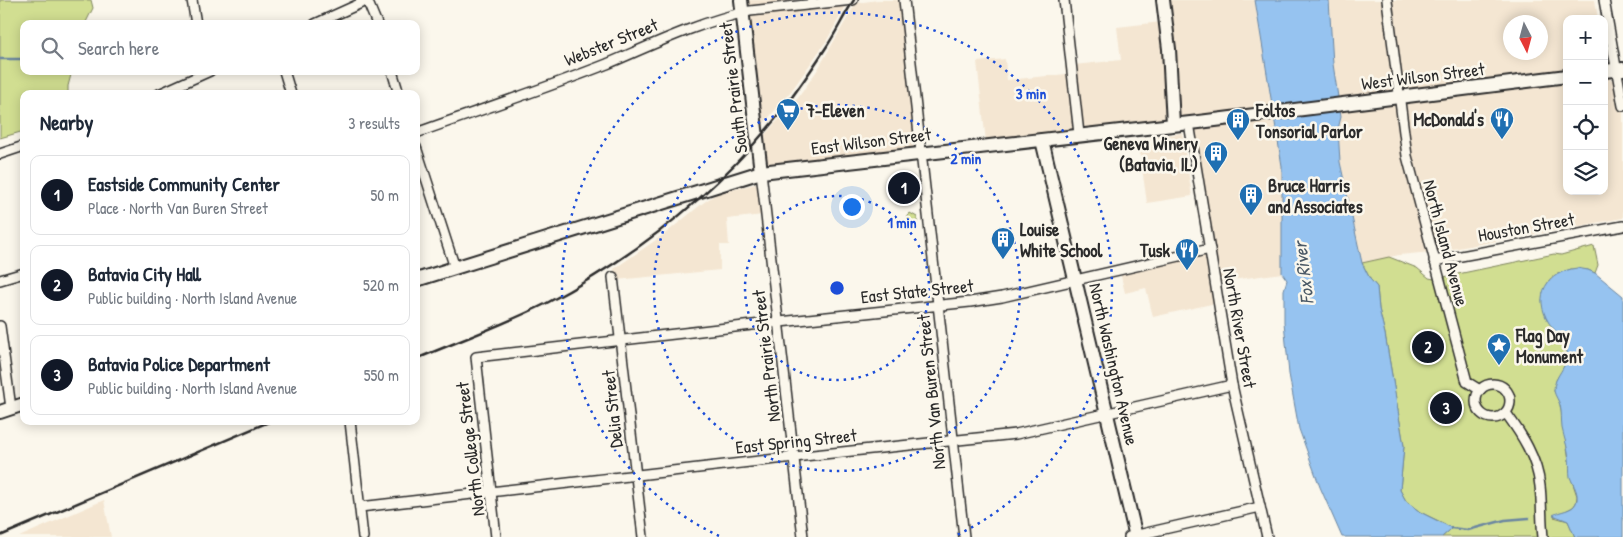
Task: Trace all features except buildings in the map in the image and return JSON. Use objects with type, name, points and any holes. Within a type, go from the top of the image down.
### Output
[{"type":"main road","points":[[1163,0],[1169,49],[1173,124]]},
{"type":"main road","name":"South Prairie Street","points":[[741,6],[762,172]]},
{"type":"main road","name":"West Wilson Street","points":[[1344,104],[1563,76]]},
{"type":"main road","name":"East Wilson Street","points":[[420,279],[762,172],[1344,104]]},
{"type":"main road","name":"North Washington Avenue","points":[[1042,140],[1076,279],[1134,536]]},
{"type":"main road","points":[[5,410],[20,405]]},
{"type":"street","points":[[192,0],[195,20]]},
{"type":"street","points":[[324,20],[368,0],[376,20]]},
{"type":"street","name":"Webster Street","points":[[420,132],[605,64],[741,6],[853,0]]},
{"type":"street","name":"North Van Buren Street","points":[[904,0],[964,537]]},
{"type":"street","points":[[1064,0],[1080,134]]},
{"type":"street","name":"North Island Avenue","points":[[1387,0],[1406,156],[1467,382],[1480,390]]},
{"type":"street","points":[[1604,0],[1615,70],[1623,106]]},
{"type":"street","points":[[167,90],[199,75]]},
{"type":"street","points":[[285,75],[290,90]]},
{"type":"street","points":[[393,75],[398,90]]},
{"type":"street","name":"North River Street","points":[[1189,123],[1232,385],[1267,537]]},
{"type":"street","points":[[0,154],[20,147]]},
{"type":"street","points":[[420,159],[455,268]]},
{"type":"street","name":"North Prairie Street","points":[[762,172],[803,537]]},
{"type":"street","name":"Houston Street","points":[[1434,261],[1623,226]]},
{"type":"street","name":"East State Street","points":[[476,357],[778,322],[938,306],[1002,296],[1210,249]]},
{"type":"street","points":[[0,280],[20,274]]},
{"type":"street","name":"Delia Street","points":[[613,278],[643,537]]},
{"type":"street","points":[[0,326],[5,410]]},
{"type":"street","name":"North College Street","points":[[476,357],[496,537]]},
{"type":"street","points":[[1489,384],[1495,384],[1505,389],[1510,399],[1510,405],[1506,413],[1492,419],[1482,415],[1476,407],[1475,401],[1480,390],[1489,384]]},
{"type":"street","name":"East Spring Street","points":[[360,507],[794,457],[1016,434],[1232,385]]},
{"type":"street","points":[[1506,413],[1518,430],[1536,463],[1540,485],[1543,537]]},
{"type":"street","points":[[350,425],[363,537]]},
{"type":"street","points":[[1134,536],[1260,507]]},
{"type":"shaded area","points":[[742,0],[829,0],[743,9]]},
{"type":"shaded area","points":[[899,0],[916,149],[764,168],[761,139],[798,98],[818,69],[856,3]]},
{"type":"shaded area","points":[[1168,0],[1255,0],[1272,107],[986,142],[977,62],[1005,59],[1007,80],[1066,74],[1065,66],[1121,60],[1117,27],[1170,21]]},
{"type":"shaded area","points":[[1329,0],[1595,0],[1597,15],[1563,15],[1563,195],[1608,195],[1608,70],[1610,80],[1623,78],[1623,218],[1442,251],[1399,255],[1362,263],[1340,162],[1338,129],[1341,117],[1333,64]]},
{"type":"shaded area","points":[[847,4],[827,40],[792,90],[760,128],[747,15]]},
{"type":"shaded area","points":[[1274,120],[1282,166],[1282,273],[1218,282],[1195,130]]},
{"type":"shaded area","points":[[1182,133],[1192,196],[1147,203],[1138,140]]},
{"type":"shaded area","points":[[759,183],[763,215],[727,219],[729,245],[720,245],[720,270],[616,280],[614,269],[666,233],[716,194]]},
{"type":"shaded area","points":[[1208,252],[1216,303],[1153,317],[1146,288],[1125,293],[1120,272]]},
{"type":"shaded area","points":[[104,500],[111,537],[19,537]]},
{"type":"green space","points":[[0,0],[91,0],[93,8],[87,20],[20,20],[20,75],[71,75],[68,90],[20,90],[20,132],[0,138]]},
{"type":"green space","points":[[910,213],[917,217],[917,225],[913,229],[907,225]]},
{"type":"green space","points":[[1594,246],[1598,265],[1595,273],[1588,270],[1571,269],[1555,275],[1549,280],[1542,300],[1548,321],[1561,336],[1567,354],[1565,366],[1556,380],[1554,391],[1560,404],[1571,478],[1577,496],[1573,507],[1554,517],[1568,521],[1575,537],[1442,537],[1451,529],[1420,512],[1406,501],[1400,490],[1404,446],[1379,309],[1377,287],[1370,279],[1362,263],[1389,257],[1417,268],[1429,278],[1434,279],[1554,254],[1561,255]]},
{"type":"water","name":"Fox River","points":[[1255,0],[1329,0],[1333,64],[1341,117],[1338,129],[1340,162],[1362,263],[1370,279],[1377,287],[1379,309],[1404,446],[1400,490],[1406,501],[1420,512],[1450,527],[1451,529],[1442,537],[1342,537],[1320,487],[1299,429],[1289,374],[1284,322],[1284,290],[1287,280],[1282,273],[1282,166]]},
{"type":"water","points":[[1577,268],[1595,273],[1623,296],[1623,537],[1575,537],[1568,521],[1553,515],[1572,508],[1576,503],[1577,496],[1570,477],[1569,460],[1562,428],[1561,408],[1554,391],[1556,381],[1566,362],[1567,352],[1562,340],[1544,313],[1542,294],[1545,286],[1558,274]]},
{"type":"waterway","points":[[0,59],[20,59]]},
{"type":"waterway","points":[[1451,528],[1468,530],[1505,520],[1529,518]]},
{"type":"railway","points":[[420,357],[545,304],[608,267],[668,225],[722,177],[772,123],[814,66],[854,0]]},
{"type":"railway","points":[[0,536],[262,425]]},
{"type":"place","name":"7-Eleven","points":[[788,131]]},
{"type":"place","name":"McDonald's","points":[[1502,140]]},
{"type":"place","name":"Foltos Tonsorial Parlor","points":[[1238,141]]},
{"type":"place","name":"Geneva Winery (Batavia, IL)","points":[[1216,174]]},
{"type":"place","name":"Eastside Community Center","points":[[904,188]]},
{"type":"place","name":"Bruce Harris and Associates","points":[[1251,216]]},
{"type":"place","name":"Louise White School","points":[[1003,260]]},
{"type":"place","name":"Tusk","points":[[1187,271]]},
{"type":"place","name":"Batavia City Hall","points":[[1428,347]]},
{"type":"place","name":"Flag Day Monument","points":[[1499,366]]},
{"type":"place","name":"Batavia Police Department","points":[[1446,408]]}]
